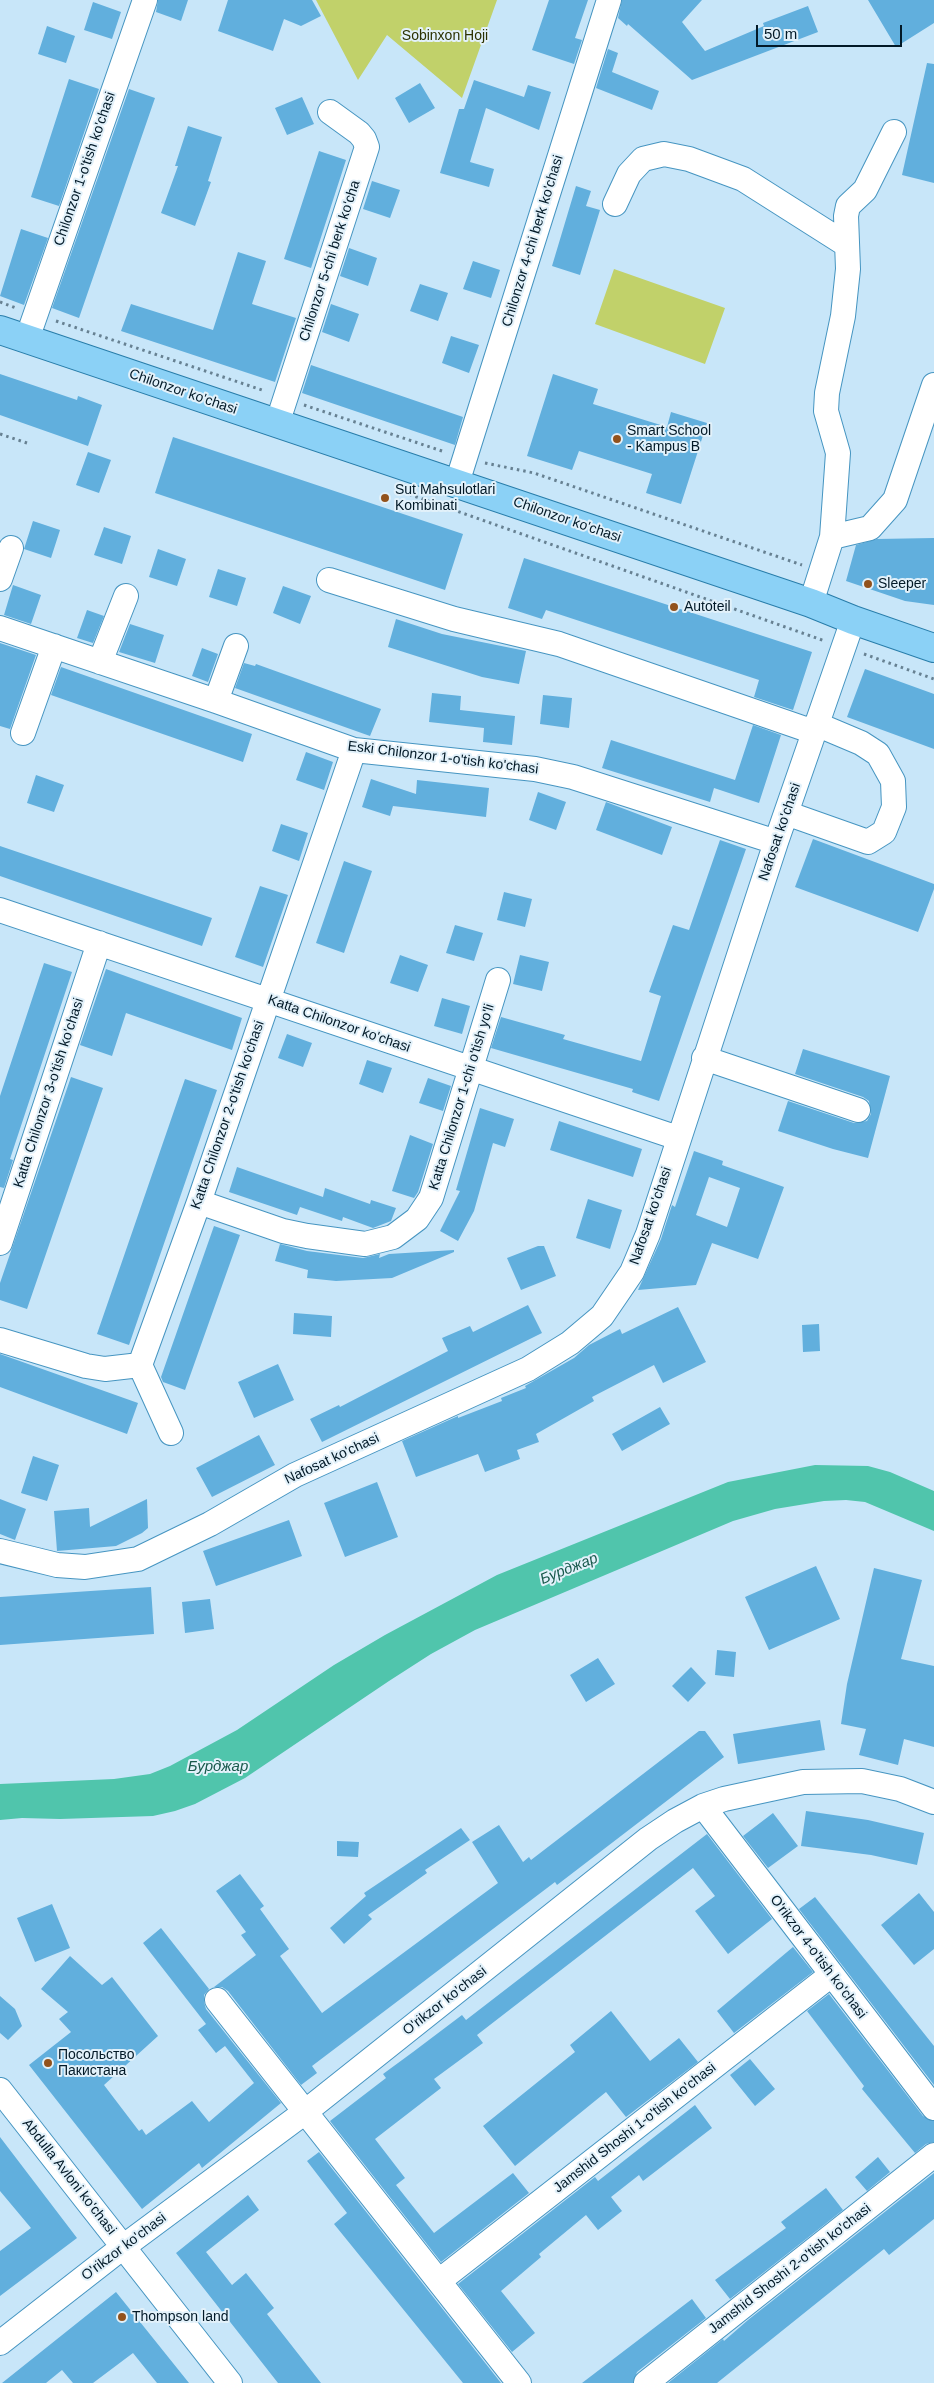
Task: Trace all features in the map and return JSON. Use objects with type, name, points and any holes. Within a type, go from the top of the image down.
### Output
[{"type":"main road","name":"Chilonzor ko'chasi","points":[[0,330],[31,326],[277,424],[461,471],[853,620],[934,648]]},
{"type":"street","name":"Chilonzor 1-o'tish ko'chasi","points":[[31,326],[145,0]]},
{"type":"street","name":"Chilonzor 4-chi berk ko'chasi","points":[[461,471],[609,0]]},
{"type":"street","name":"Chilonzor 5-chi berk ko'cha","points":[[277,424],[367,147],[359,133],[330,112]]},
{"type":"street","points":[[811,603],[832,537],[838,453],[826,411],[827,393],[843,316],[848,269],[846,216],[848,206],[865,190],[894,132]]},
{"type":"street","points":[[615,204],[629,174],[643,159],[664,154],[689,159],[743,179],[847,245]]},
{"type":"street","points":[[832,537],[870,528],[895,500],[934,385]]},
{"type":"street","points":[[0,579],[11,548]]},
{"type":"street","points":[[329,580],[454,619],[559,644],[861,743],[878,754],[894,781],[894,807],[884,832],[868,842],[786,813]]},
{"type":"street","points":[[100,662],[126,596]]},
{"type":"street","name":"Nafosat ko'chasi","points":[[0,1551],[57,1566],[85,1567],[138,1559],[210,1524],[295,1475],[528,1369],[562,1348],[602,1316],[632,1272],[648,1234],[776,842],[853,620]]},
{"type":"street","name":"Eski Chilonzor 1-o'tish ko'chasi","points":[[0,628],[354,750],[535,769],[573,777],[776,842]]},
{"type":"street","points":[[23,733],[54,646]]},
{"type":"street","points":[[216,701],[236,646]]},
{"type":"street","name":"Katta Chilonzor 2-o'tish ko'chasi","points":[[140,1366],[354,750]]},
{"type":"street","name":"Katta Chilonzor ko'chasi","points":[[0,910],[678,1138]]},
{"type":"street","name":"Katta Chilonzor 3-o'tish ko'chasi","points":[[0,1242],[99,943]]},
{"type":"street","name":"Katta Chilonzor 1-chi o'tish yo'li","points":[[198,1202],[283,1231],[307,1236],[365,1244],[393,1238],[417,1219],[430,1198],[498,980]]},
{"type":"street","points":[[704,1058],[858,1110]]},
{"type":"street","points":[[0,1340],[86,1366],[105,1369],[140,1366],[171,1433]]},
{"type":"street","name":"O'rikzor ko'chasi","points":[[0,2343],[123,2247],[305,2112],[648,1839],[703,1806],[743,1793],[783,1785],[842,1780],[881,1784],[934,1802]]},
{"type":"street","name":"O'rikzor 4-o'tish ko'chasi","points":[[703,1806],[934,2108]]},
{"type":"street","name":"Jamshid Shoshi 1-o'tish ko'chasi","points":[[439,2281],[831,1975]]},
{"type":"street","points":[[217,2000],[519,2383]]},
{"type":"street","name":"Abdulla Avloni ko'chasi","points":[[0,2090],[230,2383]]},
{"type":"street","name":"Jamshid Shoshi 2-o'tish ko'chasi","points":[[646,2383],[934,2155]]},
{"type":"path","points":[[0,302],[31,326],[285,398],[461,471],[534,473],[808,567]]},
{"type":"path","points":[[0,434],[27,443]]},
{"type":"path","points":[[488,522],[934,679]]},
{"type":"green space","name":"Sobinxon Hoji","points":[[316,0],[497,0],[462,98],[387,35],[358,80]]},
{"type":"green space","points":[[614,269],[725,308],[705,364],[595,324]]},
{"type":"water","name":"Бурджар","points":[[815,1465],[868,1466],[890,1472],[934,1491],[934,1531],[865,1502],[846,1500],[824,1501],[775,1509],[733,1521],[475,1630],[431,1654],[389,1681],[245,1778],[195,1804],[153,1816],[0,1820],[0,1784],[114,1779],[150,1774],[170,1766],[237,1730],[334,1665],[385,1635],[497,1575],[728,1482]]},
{"type":"building","points":[[158,0],[188,0],[181,21],[156,12]]},
{"type":"building","points":[[228,0],[312,0],[321,16],[301,26],[284,19],[273,51],[218,31]]},
{"type":"building","points":[[549,0],[588,0],[575,38],[582,40],[574,64],[532,50]]},
{"type":"building","points":[[622,0],[702,0],[682,22],[705,51],[764,26],[763,23],[808,6],[818,32],[692,80],[628,24],[627,26],[618,18]]},
{"type":"building","points":[[868,0],[934,0],[934,23],[896,47]]},
{"type":"building","points":[[93,2],[121,12],[112,39],[84,30]]},
{"type":"building","points":[[47,26],[75,36],[66,63],[38,54]]},
{"type":"building","points":[[608,49],[618,53],[612,72],[659,91],[652,110],[596,88]]},
{"type":"building","points":[[927,63],[934,64],[934,183],[902,175]]},
{"type":"building","points":[[69,79],[99,89],[59,206],[31,197]]},
{"type":"building","points":[[474,80],[524,97],[528,85],[551,92],[539,130],[486,108],[470,162],[494,169],[489,187],[440,173],[459,109],[464,109]]},
{"type":"building","points":[[420,83],[435,108],[409,123],[395,98]]},
{"type":"building","points":[[129,89],[155,98],[79,318],[52,308]]},
{"type":"building","points":[[302,97],[314,124],[287,135],[275,108]]},
{"type":"building","points":[[188,126],[222,137],[208,181],[211,182],[195,226],[161,213],[178,166],[175,166]]},
{"type":"building","points":[[319,151],[346,160],[311,268],[284,259]]},
{"type":"building","points":[[372,181],[400,190],[390,218],[363,209]]},
{"type":"building","points":[[576,186],[591,191],[586,206],[600,210],[580,275],[552,266]]},
{"type":"building","points":[[21,229],[48,238],[24,305],[0,296]]},
{"type":"building","points":[[349,248],[377,258],[368,286],[340,276]]},
{"type":"building","points":[[238,252],[266,261],[252,304],[296,318],[275,382],[121,331],[131,304],[213,330]]},
{"type":"building","points":[[473,261],[500,270],[491,298],[463,289]]},
{"type":"building","points":[[420,284],[448,293],[438,321],[410,311]]},
{"type":"building","points":[[331,304],[359,314],[349,342],[322,332]]},
{"type":"building","points":[[451,336],[479,345],[469,373],[442,363]]},
{"type":"building","points":[[311,365],[463,417],[455,445],[302,393]]},
{"type":"building","points":[[0,374],[77,400],[78,396],[102,405],[88,446],[0,415]]},
{"type":"building","name":"Smart School - Kampus B","points":[[553,374],[598,389],[593,404],[667,427],[671,412],[707,423],[681,504],[646,493],[652,474],[579,451],[572,470],[527,456]]},
{"type":"building","points":[[173,437],[463,534],[445,590],[155,493]]},
{"type":"building","points":[[88,452],[111,460],[99,493],[76,485]]},
{"type":"building","points":[[33,521],[60,530],[51,558],[24,549]]},
{"type":"building","points":[[104,527],[131,536],[122,564],[94,555]]},
{"type":"building","points":[[934,538],[934,605],[905,601],[846,581],[856,545],[877,539]]},
{"type":"building","points":[[158,549],[186,559],[177,586],[149,577]]},
{"type":"building","points":[[524,558],[812,652],[793,710],[754,697],[759,680],[546,610],[542,619],[508,608]]},
{"type":"building","points":[[218,569],[246,578],[237,606],[209,597]]},
{"type":"building","points":[[13,585],[41,595],[31,624],[4,615]]},
{"type":"building","points":[[283,586],[311,596],[300,624],[273,613]]},
{"type":"building","points":[[87,610],[104,616],[93,643],[77,638]]},
{"type":"building","points":[[396,619],[442,634],[526,651],[519,684],[482,677],[388,647]]},
{"type":"building","points":[[130,624],[164,635],[155,663],[119,652]]},
{"type":"building","points":[[0,643],[36,655],[10,729],[0,726]]},
{"type":"building","points":[[202,648],[218,654],[208,682],[192,676]]},
{"type":"building","points":[[244,663],[255,666],[256,664],[381,709],[370,736],[235,688]]},
{"type":"building","points":[[61,667],[252,734],[243,762],[51,695]]},
{"type":"building","points":[[865,669],[934,694],[934,749],[847,717]]},
{"type":"building","points":[[432,693],[461,696],[460,710],[515,716],[512,745],[483,742],[484,728],[429,722]]},
{"type":"building","points":[[543,695],[572,698],[569,728],[540,724]]},
{"type":"building","points":[[753,725],[781,735],[759,803],[714,788],[710,802],[602,768],[611,740],[735,780]]},
{"type":"building","points":[[306,752],[333,762],[324,790],[296,780]]},
{"type":"building","points":[[36,775],[64,785],[54,812],[27,803]]},
{"type":"building","points":[[371,779],[416,794],[417,780],[489,788],[486,817],[393,806],[390,816],[362,807]]},
{"type":"building","points":[[538,792],[566,802],[556,830],[529,820]]},
{"type":"building","points":[[606,802],[672,827],[662,855],[596,830]]},
{"type":"building","points":[[281,824],[308,833],[299,861],[272,851]]},
{"type":"building","points":[[813,839],[934,884],[934,889],[918,932],[795,887]]},
{"type":"building","points":[[720,840],[746,849],[659,1101],[632,1092],[633,1089],[491,1048],[501,1017],[565,1035],[563,1039],[641,1061],[661,996],[649,992],[673,925],[689,930]]},
{"type":"building","points":[[0,846],[212,918],[202,946],[0,876]]},
{"type":"building","points":[[344,861],[372,871],[344,953],[316,943]]},
{"type":"building","points":[[260,886],[288,895],[263,967],[235,957]]},
{"type":"building","points":[[504,892],[532,899],[525,927],[497,920]]},
{"type":"building","points":[[455,925],[483,933],[474,961],[446,953]]},
{"type":"building","points":[[400,955],[428,965],[418,992],[390,983]]},
{"type":"building","points":[[520,955],[549,962],[542,991],[513,984]]},
{"type":"building","points":[[44,963],[72,972],[10,1159],[13,1160],[4,1188],[0,1187],[0,1096]]},
{"type":"building","points":[[106,969],[242,1018],[232,1050],[126,1013],[112,1056],[80,1045]]},
{"type":"building","points":[[442,998],[470,1006],[462,1034],[434,1026]]},
{"type":"building","points":[[287,1034],[312,1043],[303,1067],[278,1058]]},
{"type":"building","points":[[803,1049],[890,1076],[868,1158],[778,1131],[788,1101],[854,1123],[867,1121],[871,1114],[869,1101],[863,1097],[795,1074]]},
{"type":"building","points":[[367,1060],[392,1068],[383,1093],[359,1084]]},
{"type":"building","points":[[71,1077],[103,1088],[27,1309],[0,1300],[0,1283]]},
{"type":"building","points":[[428,1078],[451,1086],[443,1111],[419,1103]]},
{"type":"building","points":[[185,1079],[217,1090],[129,1345],[97,1334]]},
{"type":"building","points":[[480,1108],[514,1119],[505,1147],[493,1143],[474,1211],[458,1241],[440,1231],[460,1191],[456,1190]]},
{"type":"building","points":[[559,1121],[642,1149],[633,1177],[550,1150]]},
{"type":"building","points":[[410,1135],[433,1144],[418,1192],[414,1198],[392,1191]]},
{"type":"building","points":[[694,1151],[723,1161],[722,1165],[784,1187],[758,1259],[712,1243],[696,1285],[638,1290],[661,1239],[672,1205],[675,1207]],"holes":[[[709,1177],[740,1188],[727,1227],[696,1215]]]},
{"type":"building","points":[[237,1167],[323,1197],[325,1188],[370,1204],[371,1200],[396,1208],[391,1221],[373,1228],[343,1217],[342,1221],[300,1207],[297,1215],[229,1192]]},
{"type":"building","points":[[588,1199],[622,1210],[610,1249],[576,1238]]},
{"type":"building","points":[[214,1226],[240,1235],[185,1390],[163,1382],[161,1377]]},
{"type":"building","points":[[280,1244],[307,1251],[363,1258],[380,1254],[379,1258],[389,1254],[454,1250],[454,1252],[392,1278],[336,1281],[307,1278],[308,1270],[275,1261]]},
{"type":"building","points":[[538,1246],[544,1246],[556,1276],[521,1290],[507,1258]]},
{"type":"building","points":[[528,1305],[542,1333],[322,1442],[310,1419],[339,1405],[340,1407],[448,1351],[442,1338],[470,1326],[473,1332]]},
{"type":"building","points":[[678,1307],[706,1362],[663,1383],[654,1365],[592,1397],[594,1401],[536,1434],[539,1442],[517,1450],[520,1459],[485,1472],[478,1454],[416,1477],[402,1441],[458,1416],[458,1418],[502,1401],[501,1398],[526,1388],[525,1386],[574,1358],[589,1345],[620,1329],[622,1334]]},
{"type":"building","points":[[294,1313],[332,1316],[331,1337],[293,1334]]},
{"type":"building","points":[[819,1324],[820,1351],[803,1352],[802,1325]]},
{"type":"building","points":[[0,1354],[138,1403],[127,1434],[0,1387]]},
{"type":"building","points":[[278,1364],[294,1400],[254,1418],[238,1382]]},
{"type":"building","points":[[660,1407],[670,1424],[622,1451],[612,1434]]},
{"type":"building","points":[[259,1435],[275,1465],[212,1497],[196,1468]]},
{"type":"building","points":[[33,1456],[59,1465],[47,1501],[21,1493]]},
{"type":"building","points":[[377,1482],[398,1537],[345,1557],[324,1503]]},
{"type":"building","points":[[0,1499],[26,1509],[15,1540],[0,1534]]},
{"type":"building","points":[[147,1499],[148,1528],[142,1533],[116,1546],[57,1551],[54,1511],[89,1508],[90,1527]]},
{"type":"building","points":[[289,1520],[302,1556],[216,1586],[203,1551]]},
{"type":"building","points":[[816,1566],[840,1619],[769,1650],[745,1597]]},
{"type":"building","points":[[874,1568],[922,1580],[901,1659],[934,1666],[934,1747],[904,1739],[898,1765],[859,1755],[866,1729],[841,1724],[847,1684]]},
{"type":"building","points":[[151,1587],[154,1634],[0,1645],[0,1597]]},
{"type":"building","points":[[210,1599],[214,1629],[185,1633],[182,1602]]},
{"type":"building","points":[[717,1650],[736,1652],[734,1677],[715,1675]]},
{"type":"building","points":[[598,1658],[615,1684],[586,1702],[570,1675]]},
{"type":"building","points":[[691,1667],[706,1683],[688,1702],[672,1686]]},
{"type":"building","points":[[820,1720],[825,1750],[738,1764],[733,1734]]},
{"type":"building","points":[[699,1731],[705,1731],[724,1757],[557,1885],[555,1882],[312,2066],[317,2073],[301,2085],[228,1991],[222,1987],[214,1987],[256,1955],[241,1935],[246,1932],[216,1891],[240,1874],[264,1906],[260,1909],[289,1949],[280,1956],[322,2013],[498,1883],[472,1842],[499,1825],[523,1862],[529,1857],[531,1860]]},
{"type":"building","points":[[806,1811],[868,1820],[924,1833],[917,1865],[871,1855],[801,1846]]},
{"type":"building","points":[[773,1813],[798,1846],[768,1868],[743,1836]]},
{"type":"building","points":[[461,1828],[470,1840],[425,1870],[427,1873],[368,1915],[372,1919],[344,1944],[330,1928],[366,1896],[364,1893]]},
{"type":"building","points":[[707,1834],[772,1919],[728,1954],[695,1911],[715,1896],[693,1868],[477,2035],[483,2043],[434,2079],[441,2088],[375,2139],[405,2178],[396,2185],[434,2233],[513,2173],[529,2193],[441,2262],[330,2121],[386,2078],[383,2074],[462,2015],[466,2020]]},
{"type":"building","points":[[337,1841],[359,1842],[358,1857],[337,1856]]},
{"type":"building","points":[[919,1893],[934,1912],[934,1949],[914,1965],[881,1925]]},
{"type":"building","points":[[815,1897],[934,2046],[934,2085],[799,1909]]},
{"type":"building","points":[[52,1904],[70,1948],[35,1962],[17,1918]]},
{"type":"building","points":[[161,1928],[209,1989],[204,1995],[206,2009],[281,2103],[202,2168],[199,2163],[142,2209],[29,2065],[71,2032],[59,2019],[68,2012],[41,1989],[70,1956],[102,1985],[112,1977],[158,2036],[104,2085],[139,2131],[142,2129],[146,2135],[192,2101],[209,2122],[254,2083],[225,2046],[216,2053],[198,2030],[206,2024],[143,1943]]},
{"type":"building","points":[[793,1947],[813,1972],[734,2033],[717,2011]]},
{"type":"building","points":[[829,1994],[923,2116],[934,2121],[934,2142],[926,2144],[915,2153],[862,2089],[864,2086],[807,2011]]},
{"type":"building","points":[[0,1996],[15,2009],[22,2026],[8,2040],[0,2033]]},
{"type":"building","points":[[611,2011],[650,2061],[679,2038],[698,2062],[626,2117],[606,2092],[515,2166],[483,2126],[575,2052],[570,2045]]},
{"type":"building","points":[[750,2059],[775,2089],[755,2106],[730,2075]]},
{"type":"building","points":[[695,2105],[712,2128],[643,2181],[639,2175],[611,2197],[622,2211],[598,2230],[586,2215],[539,2254],[541,2257],[501,2291],[535,2333],[512,2352],[458,2284],[595,2177],[598,2181]]},
{"type":"building","points":[[0,2137],[77,2238],[0,2296],[0,2251],[31,2228],[0,2191]]},
{"type":"building","points":[[319,2152],[501,2383],[463,2383],[334,2224],[347,2213],[307,2161]]},
{"type":"building","points":[[878,2157],[890,2172],[867,2191],[855,2177]]},
{"type":"building","points":[[934,2173],[934,2219],[889,2255],[884,2249],[717,2383],[668,2383],[723,2339],[724,2341]]},
{"type":"building","points":[[826,2188],[843,2210],[730,2299],[715,2280],[786,2228],[781,2222]]},
{"type":"building","points":[[248,2195],[259,2210],[206,2252],[232,2285],[246,2273],[274,2308],[267,2314],[321,2383],[278,2383],[176,2253]]},
{"type":"building","points":[[116,2292],[189,2383],[157,2383],[133,2353],[93,2383],[73,2383],[62,2370],[46,2383],[2,2383]]},
{"type":"building","points":[[692,2299],[706,2318],[637,2372],[633,2383],[582,2383]]},
{"type":"place","name":"Smart School - Kampus B","points":[[617,439]]},
{"type":"place","name":"Sut Mahsulotlari Kombinati","points":[[385,498]]},
{"type":"place","name":"Sleeper","points":[[868,584]]},
{"type":"place","name":"Autoteil","points":[[674,607]]},
{"type":"place","name":"Посольство Пакистана","points":[[48,2063]]},
{"type":"place","name":"Thompson land","points":[[122,2317]]}]
